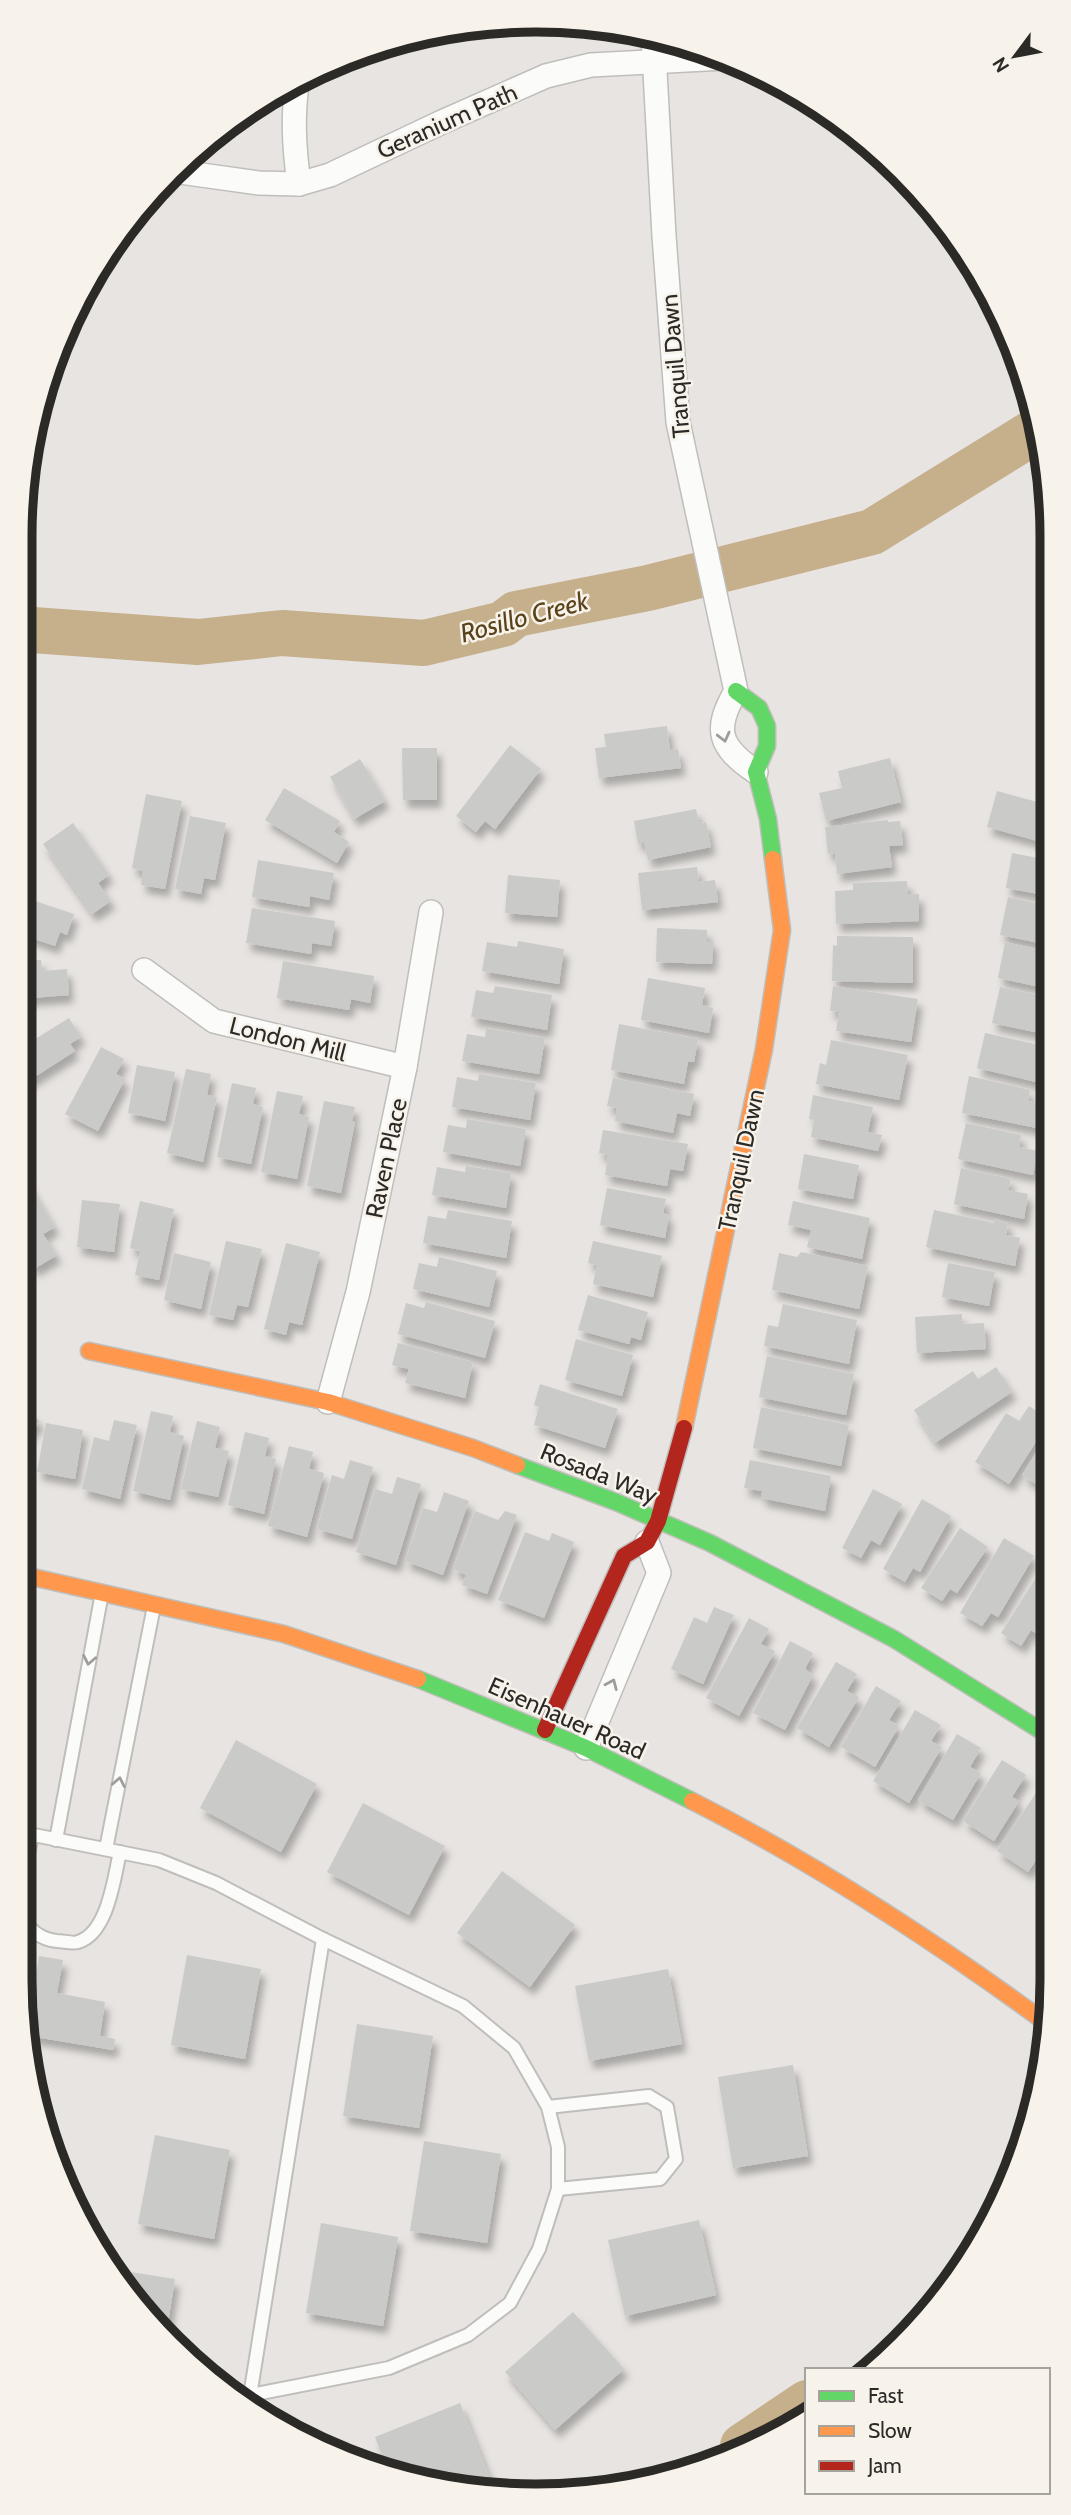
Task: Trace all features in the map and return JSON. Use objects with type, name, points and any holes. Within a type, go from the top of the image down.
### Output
[{"type":"street","name":"Tranquil Dawn","points":[[653,46],[664,236],[682,448],[736,691]]},
{"type":"street","name":"Geranium Path","points":[[186,173],[258,183],[299,184],[330,175],[546,76],[591,65],[701,59]]},
{"type":"street","points":[[296,92],[293,136],[299,184]]},
{"type":"street","points":[[736,691],[758,708],[768,726],[767,746],[756,772],[732,755],[723,737],[723,717],[736,691]]},
{"type":"street","name":"Tranquil Dawn","points":[[545,1730],[624,1556],[647,1542],[658,1521],[686,1420],[761,1063],[782,930],[768,819],[756,772]]},
{"type":"street","name":"Raven Place","points":[[328,1402],[358,1292],[405,1067],[431,912]]},
{"type":"street","name":"London Mill","points":[[144,970],[214,1021],[405,1067]]},
{"type":"street","name":"Rosada Way","points":[[89,1351],[328,1402],[473,1448],[616,1502],[710,1543],[894,1639],[1040,1730]]},
{"type":"street","points":[[586,1748],[659,1573],[647,1542]]},
{"type":"street","name":"Eisenhauer Road","points":[[32,1577],[284,1634],[426,1682],[545,1730],[755,1833],[967,1965],[1038,2017]]},
{"type":"lane","points":[[56,1840],[102,1593]]},
{"type":"lane","points":[[106,1849],[154,1605]]},
{"type":"lane","points":[[32,1835],[159,1860],[216,1883],[463,2007],[514,2048],[548,2107],[558,2147],[558,2189],[540,2249],[510,2303],[468,2335],[389,2368],[250,2395]]},
{"type":"lane","points":[[32,1930],[51,1941],[78,1942],[94,1931],[105,1915],[121,1853]]},
{"type":"lane","points":[[247,2393],[323,1939]]},
{"type":"lane","points":[[548,2107],[649,2096],[667,2107],[676,2159],[660,2179],[558,2189]]},
{"type":"building","points":[[667,726],[670,750],[678,749],[681,768],[599,778],[595,748],[606,747],[604,734]]},
{"type":"building","points":[[510,745],[541,769],[495,829],[485,821],[476,832],[456,816]]},
{"type":"building","points":[[402,748],[437,748],[437,800],[403,800]]},
{"type":"building","points":[[890,758],[901,802],[826,821],[819,793],[842,788],[838,771]]},
{"type":"building","points":[[360,759],[385,801],[354,819],[330,777]]},
{"type":"building","points":[[284,788],[340,821],[334,832],[349,842],[337,863],[265,820]]},
{"type":"building","points":[[997,791],[1040,803],[1040,842],[987,827]]},
{"type":"building","points":[[146,794],[182,801],[165,889],[141,885],[143,871],[132,868]]},
{"type":"building","points":[[696,809],[699,823],[706,822],[711,847],[648,860],[644,842],[638,844],[634,821]]},
{"type":"building","points":[[190,816],[226,823],[215,880],[204,878],[201,894],[175,889]]},
{"type":"building","points":[[900,821],[903,845],[889,846],[892,867],[837,874],[835,853],[828,854],[825,827]]},
{"type":"building","points":[[73,823],[109,875],[98,883],[111,901],[92,914],[43,844]]},
{"type":"building","points":[[1012,853],[1040,858],[1040,894],[1006,888]]},
{"type":"building","points":[[258,860],[334,873],[329,900],[310,896],[309,907],[252,897]]},
{"type":"building","points":[[697,867],[699,882],[715,880],[718,902],[642,910],[638,873]]},
{"type":"building","points":[[508,875],[560,880],[557,917],[505,913]]},
{"type":"building","points":[[907,881],[908,895],[919,894],[919,921],[836,924],[835,891],[853,890],[853,883]]},
{"type":"building","points":[[1008,897],[1040,904],[1040,943],[1000,935]]},
{"type":"building","points":[[32,900],[74,914],[67,935],[60,932],[55,946],[32,938]]},
{"type":"building","points":[[252,908],[335,921],[331,946],[312,943],[311,954],[246,943]]},
{"type":"building","points":[[657,928],[707,930],[707,941],[713,941],[712,964],[656,962]]},
{"type":"building","points":[[837,936],[913,937],[913,983],[832,981],[833,945],[837,946]]},
{"type":"building","points":[[518,941],[564,949],[559,984],[482,971],[487,942],[517,947]]},
{"type":"building","points":[[1005,942],[1040,950],[1040,987],[998,978]]},
{"type":"building","points":[[32,960],[41,960],[42,971],[67,969],[69,995],[32,998]]},
{"type":"building","points":[[283,961],[374,976],[370,1003],[351,999],[349,1010],[277,998]]},
{"type":"building","points":[[648,978],[705,988],[702,1005],[713,1008],[709,1033],[641,1020]]},
{"type":"building","points":[[495,986],[552,995],[547,1030],[471,1017],[476,990],[493,993]]},
{"type":"building","points":[[833,986],[918,999],[911,1042],[836,1031],[839,1012],[830,1011]]},
{"type":"building","points":[[1000,987],[1040,995],[1040,1033],[992,1023]]},
{"type":"building","points":[[69,1018],[81,1037],[70,1044],[75,1051],[32,1079],[32,1041]]},
{"type":"building","points":[[619,1024],[698,1039],[694,1062],[688,1062],[684,1084],[611,1070]]},
{"type":"building","points":[[486,1028],[545,1038],[539,1074],[462,1061],[467,1034],[485,1037]]},
{"type":"building","points":[[985,1033],[1039,1045],[1037,1056],[1040,1057],[1040,1083],[977,1068]]},
{"type":"building","points":[[831,1040],[908,1055],[899,1100],[816,1084],[820,1063],[826,1065]]},
{"type":"building","points":[[101,1047],[124,1059],[116,1074],[125,1079],[98,1131],[65,1114]]},
{"type":"building","points":[[137,1065],[175,1072],[165,1121],[128,1113]]},
{"type":"building","points":[[186,1069],[211,1074],[207,1095],[217,1097],[203,1162],[167,1153]]},
{"type":"building","points":[[479,1074],[536,1083],[530,1120],[452,1107],[457,1077],[478,1081]]},
{"type":"building","points":[[969,1076],[1030,1090],[1028,1101],[1040,1104],[1040,1129],[962,1113]]},
{"type":"building","points":[[613,1078],[694,1094],[690,1116],[677,1113],[673,1133],[615,1121],[617,1108],[607,1106]]},
{"type":"building","points":[[232,1083],[256,1088],[253,1104],[263,1107],[251,1164],[217,1157]]},
{"type":"building","points":[[277,1091],[303,1096],[299,1114],[309,1117],[297,1179],[261,1172]]},
{"type":"building","points":[[813,1095],[873,1107],[868,1132],[882,1135],[878,1151],[811,1137],[814,1120],[809,1119]]},
{"type":"building","points":[[324,1101],[355,1107],[352,1121],[355,1122],[341,1193],[307,1186]]},
{"type":"building","points":[[467,1119],[526,1129],[520,1166],[443,1152],[448,1125],[466,1128]]},
{"type":"building","points":[[966,1123],[1021,1135],[1019,1147],[1038,1151],[1033,1175],[958,1159]]},
{"type":"building","points":[[603,1130],[688,1144],[683,1171],[670,1169],[667,1186],[605,1175],[608,1155],[599,1153]]},
{"type":"building","points":[[804,1154],[859,1165],[853,1199],[798,1189]]},
{"type":"building","points":[[466,1166],[511,1173],[506,1208],[432,1195],[437,1167],[465,1172]]},
{"type":"building","points":[[961,1168],[1011,1179],[1008,1190],[1028,1194],[1024,1219],[954,1204]]},
{"type":"building","points":[[607,1188],[666,1199],[663,1213],[669,1215],[665,1238],[600,1225]]},
{"type":"building","points":[[32,1189],[55,1227],[43,1234],[57,1255],[34,1269]]},
{"type":"building","points":[[82,1200],[120,1204],[114,1252],[77,1247]]},
{"type":"building","points":[[140,1201],[174,1209],[159,1280],[135,1275],[140,1251],[130,1248]]},
{"type":"building","points":[[793,1201],[870,1218],[862,1259],[807,1247],[811,1230],[788,1225]]},
{"type":"building","points":[[448,1210],[512,1221],[506,1258],[423,1243],[428,1216],[446,1219]]},
{"type":"building","points":[[934,1210],[994,1223],[994,1219],[1008,1223],[1006,1235],[1020,1238],[1015,1266],[926,1247]]},
{"type":"building","points":[[226,1241],[262,1249],[248,1307],[237,1305],[233,1320],[209,1315]]},
{"type":"building","points":[[593,1241],[662,1256],[653,1297],[593,1284],[597,1265],[588,1263]]},
{"type":"building","points":[[286,1243],[320,1252],[302,1325],[289,1322],[286,1335],[264,1329]]},
{"type":"building","points":[[801,1252],[868,1266],[859,1309],[772,1290],[779,1253],[797,1257]]},
{"type":"building","points":[[174,1253],[211,1262],[201,1309],[164,1300]]},
{"type":"building","points":[[439,1257],[497,1271],[489,1307],[413,1289],[419,1263],[437,1267]]},
{"type":"building","points":[[948,1263],[995,1272],[989,1306],[942,1297]]},
{"type":"building","points":[[588,1295],[648,1312],[641,1340],[631,1337],[629,1344],[578,1330]]},
{"type":"building","points":[[426,1302],[495,1321],[485,1358],[398,1334],[406,1303],[424,1308]]},
{"type":"building","points":[[783,1304],[857,1320],[849,1364],[764,1346],[768,1325],[778,1327]]},
{"type":"building","points":[[962,1314],[962,1324],[984,1323],[986,1349],[917,1353],[915,1317]]},
{"type":"building","points":[[576,1339],[633,1355],[622,1396],[565,1380]]},
{"type":"building","points":[[398,1343],[473,1362],[465,1398],[405,1383],[409,1369],[392,1365]]},
{"type":"building","points":[[767,1356],[854,1374],[846,1415],[759,1397]]},
{"type":"building","points":[[996,1367],[1012,1392],[935,1443],[914,1410],[973,1371],[978,1379]]},
{"type":"building","points":[[540,1384],[618,1409],[605,1448],[534,1425],[539,1407],[534,1405]]},
{"type":"building","points":[[1029,1406],[1040,1413],[1040,1436],[1009,1484],[975,1462],[1006,1413],[1019,1421]]},
{"type":"building","points":[[761,1407],[849,1425],[841,1466],[753,1448]]},
{"type":"building","points":[[151,1411],[173,1416],[170,1432],[184,1436],[170,1500],[133,1491]]},
{"type":"building","points":[[32,1415],[40,1421],[32,1431]]},
{"type":"building","points":[[114,1420],[137,1425],[120,1499],[82,1489],[94,1437],[109,1441]]},
{"type":"building","points":[[197,1421],[220,1427],[215,1448],[229,1451],[218,1497],[181,1489]]},
{"type":"building","points":[[46,1423],[83,1430],[75,1479],[37,1472]]},
{"type":"building","points":[[245,1432],[269,1438],[265,1456],[276,1459],[264,1514],[228,1505]]},
{"type":"building","points":[[289,1446],[313,1452],[309,1469],[324,1473],[307,1537],[268,1526]]},
{"type":"building","points":[[1040,1447],[1040,1487],[1022,1475]]},
{"type":"building","points":[[350,1460],[373,1467],[352,1539],[317,1529],[332,1475],[344,1479]]},
{"type":"building","points":[[750,1460],[831,1476],[825,1511],[761,1498],[762,1491],[744,1488]]},
{"type":"building","points":[[397,1477],[421,1484],[396,1565],[356,1552],[375,1489],[392,1494]]},
{"type":"building","points":[[873,1489],[902,1504],[880,1545],[871,1540],[861,1558],[842,1548]]},
{"type":"building","points":[[444,1492],[469,1501],[443,1575],[405,1561],[423,1508],[437,1512]]},
{"type":"building","points":[[922,1499],[951,1516],[920,1572],[913,1568],[905,1582],[883,1569]]},
{"type":"building","points":[[475,1511],[498,1520],[505,1511],[517,1515],[487,1594],[462,1585],[466,1575],[453,1569]]},
{"type":"building","points":[[960,1528],[988,1547],[957,1593],[950,1589],[942,1601],[921,1588]]},
{"type":"building","points":[[525,1532],[549,1541],[552,1533],[574,1542],[544,1618],[498,1600]]},
{"type":"building","points":[[1004,1538],[1034,1556],[998,1617],[991,1613],[982,1626],[960,1613]]},
{"type":"building","points":[[1040,1571],[1040,1636],[1031,1630],[1021,1646],[1001,1633]]},
{"type":"building","points":[[714,1607],[734,1615],[703,1684],[671,1669],[694,1617],[707,1623]]},
{"type":"building","points":[[749,1618],[769,1629],[761,1644],[775,1651],[739,1716],[706,1698]]},
{"type":"building","points":[[790,1641],[813,1653],[805,1669],[813,1675],[785,1730],[753,1713]]},
{"type":"building","points":[[836,1662],[857,1674],[847,1691],[859,1697],[829,1747],[797,1728]]},
{"type":"building","points":[[876,1686],[901,1701],[889,1720],[899,1726],[875,1767],[841,1747]]},
{"type":"building","points":[[915,1710],[941,1725],[931,1741],[942,1747],[909,1803],[873,1781]]},
{"type":"building","points":[[957,1734],[981,1748],[970,1767],[981,1773],[953,1820],[918,1800]]},
{"type":"building","points":[[236,1740],[317,1784],[281,1852],[200,1808]]},
{"type":"building","points":[[1002,1760],[1026,1775],[1012,1797],[1019,1801],[994,1841],[963,1821]]},
{"type":"building","points":[[1040,1787],[1040,1854],[1028,1872],[997,1851]]},
{"type":"building","points":[[363,1803],[445,1846],[409,1915],[327,1872]]},
{"type":"building","points":[[502,1871],[575,1925],[530,1987],[457,1933]]},
{"type":"building","points":[[187,1955],[261,1969],[245,2059],[171,2045]]},
{"type":"building","points":[[39,1956],[63,1960],[57,1993],[105,2002],[100,2036],[115,2039],[113,2050],[35,2037],[32,1994]]},
{"type":"building","points":[[668,1969],[682,2044],[589,2061],[575,1986]]},
{"type":"building","points":[[357,2024],[433,2036],[419,2128],[343,2116]]},
{"type":"building","points":[[793,2065],[808,2156],[733,2168],[718,2077]]},
{"type":"building","points":[[155,2135],[230,2150],[214,2239],[138,2224]]},
{"type":"building","points":[[424,2141],[501,2154],[487,2243],[410,2231]]},
{"type":"building","points":[[699,2220],[716,2295],[625,2316],[608,2240]]},
{"type":"building","points":[[321,2223],[398,2237],[383,2326],[306,2313]]},
{"type":"building","points":[[125,2271],[175,2279],[168,2324]]},
{"type":"building","points":[[573,2312],[624,2369],[555,2430],[505,2372]]},
{"type":"building","points":[[460,2403],[489,2476],[479,2480],[437,2474],[384,2460],[375,2437]]},
{"type":"waterway","name":"Rosillo Creek","points":[[32,630],[198,642],[282,633],[424,643],[503,624],[516,614],[648,588],[872,532],[1029,435]]},
{"type":"waterway","points":[[786,2417],[805,2404]]},
{"type":"traffic: fast","points":[[736,691],[759,708],[767,726],[767,746],[756,772],[768,819],[773,859]]},
{"type":"traffic: fast","points":[[517,1465],[616,1502],[710,1543],[894,1639],[1040,1730]]},
{"type":"traffic: fast","points":[[418,1679],[586,1748],[692,1801]]},
{"type":"traffic: slow","points":[[684,1428],[764,1049],[782,930],[773,859]]},
{"type":"traffic: slow","points":[[89,1351],[328,1402],[473,1448],[517,1465]]},
{"type":"traffic: slow","points":[[32,1577],[284,1634],[418,1679]]},
{"type":"traffic: slow","points":[[692,1801],[783,1850],[873,1904],[1038,2017]]},
{"type":"traffic: jam","points":[[545,1730],[624,1556],[647,1542],[658,1521],[684,1428]]}]
